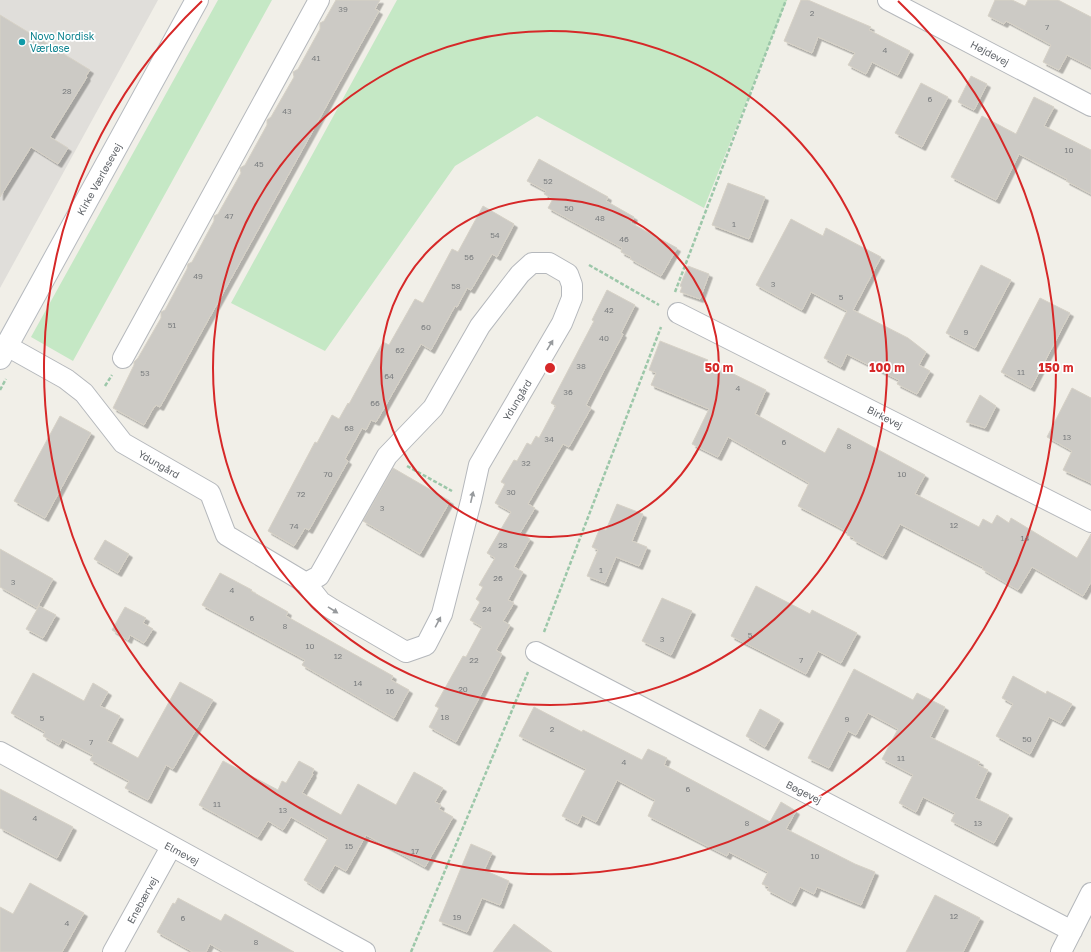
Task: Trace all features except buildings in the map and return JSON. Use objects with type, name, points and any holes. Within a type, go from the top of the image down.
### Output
[{"type":"street","name":"Kirke Værløsevej","points":[[3,352],[197,0]]},
{"type":"street","points":[[123,358],[319,0]]},
{"type":"street","name":"Højdevej","points":[[888,0],[1091,106]]},
{"type":"street","name":"Ydungård","points":[[3,352],[66,379],[84,393],[123,442],[210,493],[226,535],[306,583],[321,602],[332,610],[406,652],[426,645],[442,614],[479,465],[562,324],[572,298],[572,284],[568,274],[549,263],[532,263],[520,274],[480,326],[433,408],[387,456],[319,576],[306,583]]},
{"type":"street","name":"Birkevej","points":[[671,305],[1091,522]]},
{"type":"street","name":"Bøgevej","points":[[536,652],[1072,931]]},
{"type":"street","name":"Elmevej","points":[[0,752],[365,952]]},
{"type":"street","name":"Enebærvej","points":[[113,952],[171,847]]},
{"type":"street","points":[[1061,952],[1091,893]]},
{"type":"path","points":[[589,265],[671,305],[786,0]]},
{"type":"path","points":[[411,952],[536,652],[662,325]]},
{"type":"path","points":[[93,405],[123,358]]},
{"type":"path","points":[[387,456],[471,501]]},
{"type":"shaded area","points":[[0,0],[158,0],[0,288]]},
{"type":"green space","points":[[218,0],[272,0],[73,361],[31,337]]},
{"type":"green space","points":[[397,0],[787,0],[704,208],[537,116],[455,166],[325,351],[231,303]]},
{"type":"place","name":"Novo Nordisk Værløse","points":[[22,42]]}]
